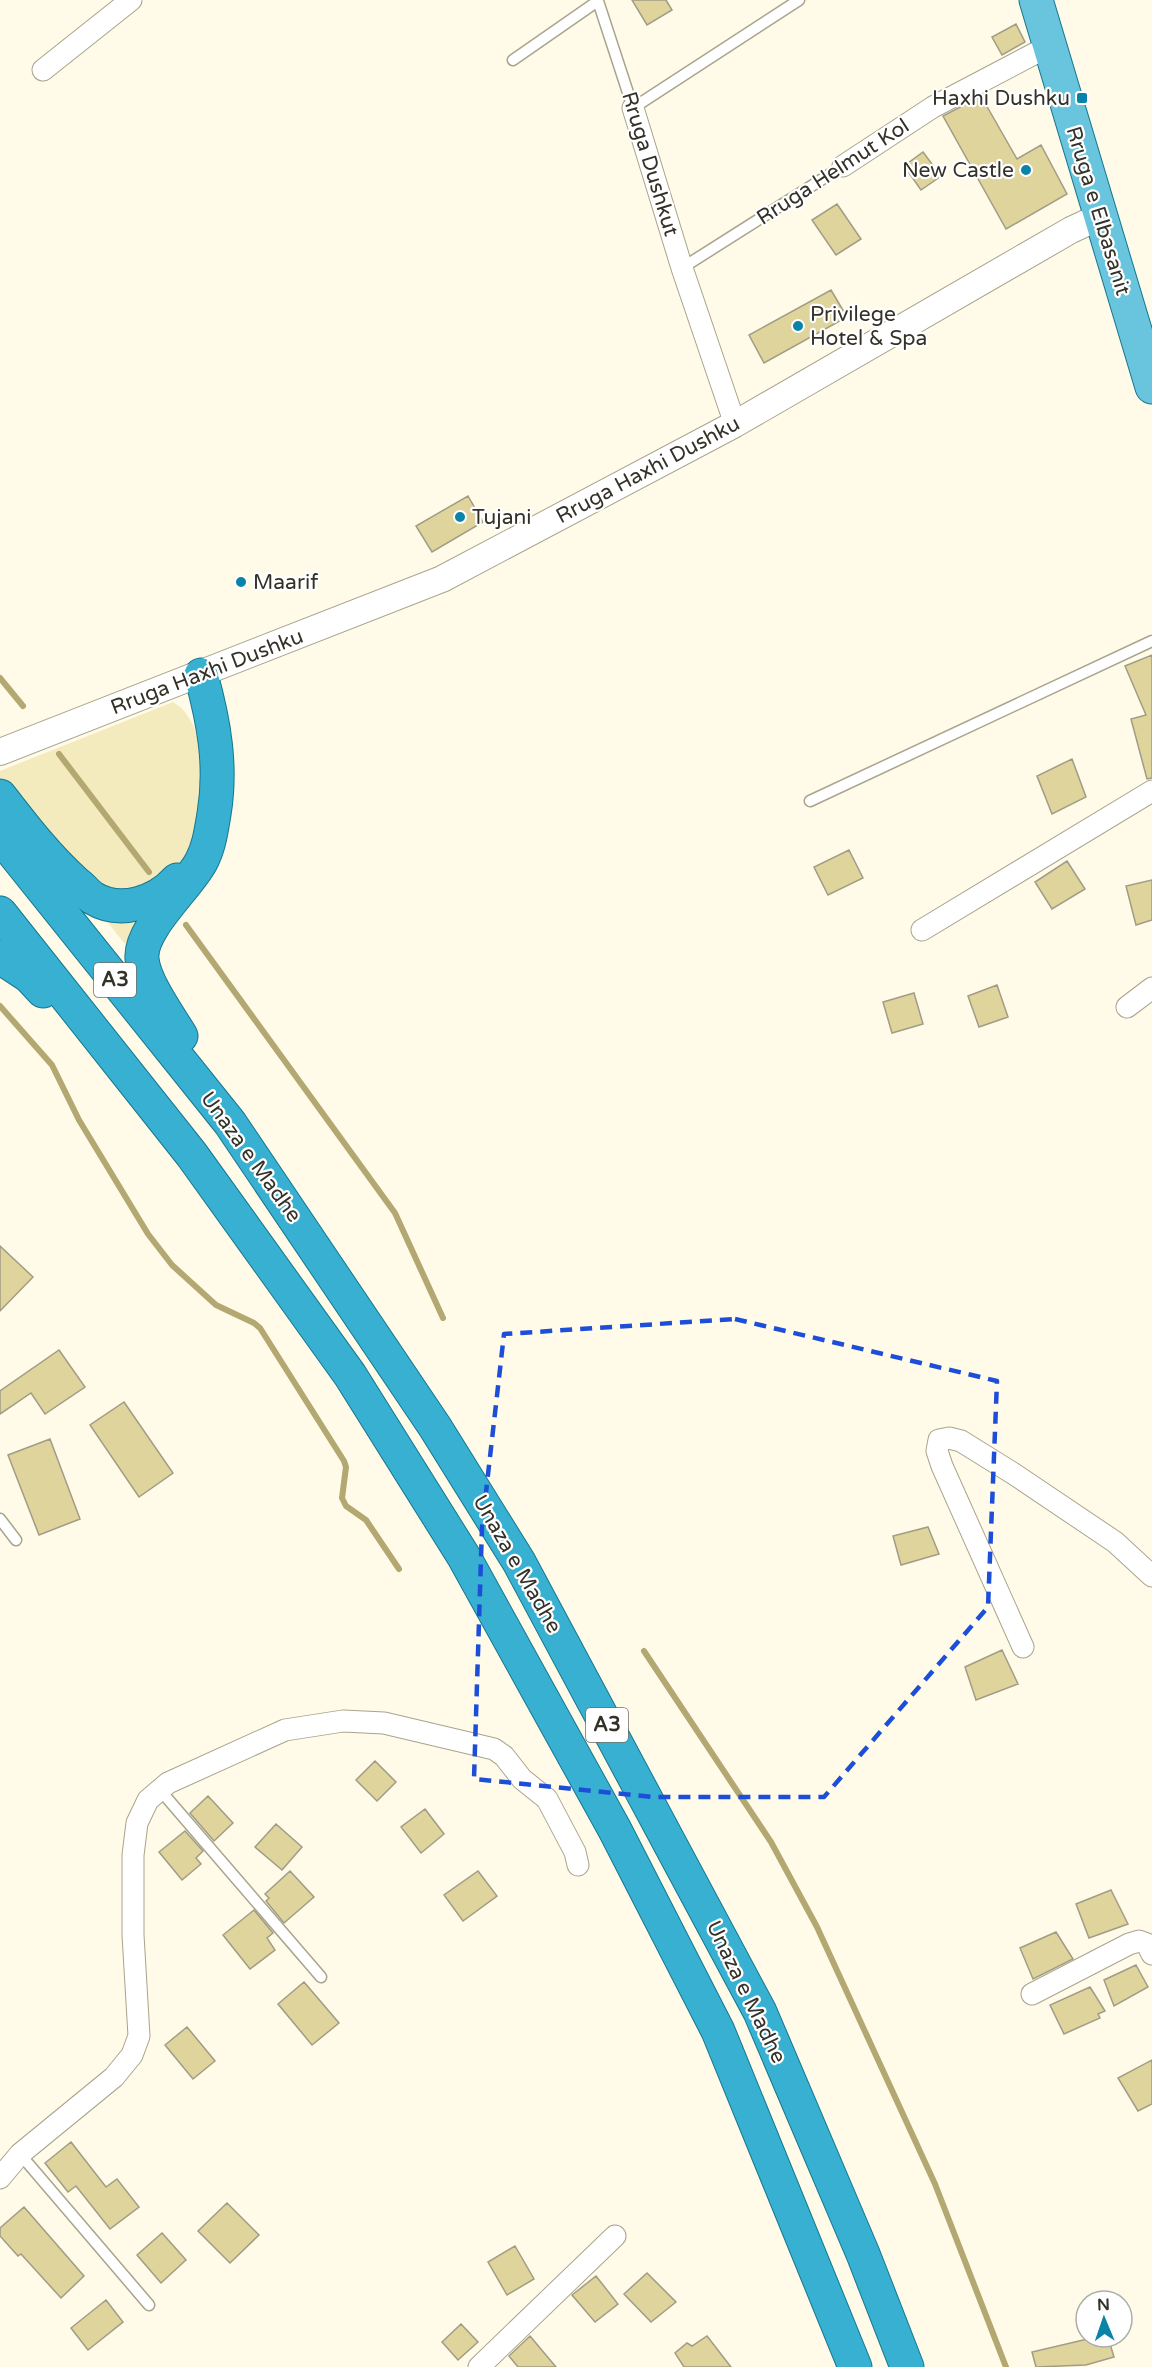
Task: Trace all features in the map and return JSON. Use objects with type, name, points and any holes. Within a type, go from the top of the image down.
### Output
[{"type":"highway","points":[[0,796],[50,859],[94,899],[114,905],[133,905],[152,900],[171,887],[192,860],[205,828],[210,780],[205,737],[197,714],[191,678]]},
{"type":"highway","points":[[191,678],[216,737],[219,789],[209,844],[195,873],[159,917],[150,932],[141,956],[145,973],[205,1074],[230,1123]]},
{"type":"highway","name":"Unaza e Madhe","points":[[0,836],[230,1123],[422,1407],[519,1562],[760,2012],[863,2254],[907,2367]]},
{"type":"highway","name":"Unaza e Madhe","points":[[0,913],[192,1155],[350,1376],[458,1546],[610,1820],[718,2031],[855,2367]]},
{"type":"highway","points":[[0,957],[29,976],[65,1014],[114,1075],[192,1155]]},
{"type":"main road","name":"Rruga e Elbasanit","points":[[1036,0],[1099,217],[1152,387]]},
{"type":"street","points":[[43,70],[131,0]]},
{"type":"street","name":"Rruga Helmut Kol","points":[[843,166],[933,106],[1049,46]]},
{"type":"street","name":"Rruga Dushkut","points":[[633,108],[682,268],[735,424]]},
{"type":"street","name":"Rruga Haxhi Dushku","points":[[5,750],[442,579],[735,424],[1071,230],[1099,217]]},
{"type":"street","points":[[922,930],[1152,791]]},
{"type":"street","points":[[1127,1007],[1152,988]]},
{"type":"street","points":[[1023,1647],[942,1466],[938,1451],[939,1440],[949,1438],[961,1441],[1014,1474],[1115,1542],[1152,1576]]},
{"type":"street","points":[[0,2178],[20,2154],[114,2077],[132,2055],[139,2036],[133,1935],[133,1855],[137,1823],[148,1800],[168,1783],[285,1730],[343,1720],[384,1723],[494,1749],[504,1756],[522,1779],[547,1799],[575,1852],[578,1865]]},
{"type":"street","points":[[1032,1994],[1129,1944],[1139,1941],[1147,1944],[1152,1954]]},
{"type":"street","points":[[479,2367],[615,2236]]},
{"type":"lane","points":[[633,108],[799,0]]},
{"type":"lane","name":"Rruga Dushkut","points":[[513,60],[598,1],[633,108]]},
{"type":"lane","name":"Rruga Helmut Kol","points":[[682,268],[843,166]]},
{"type":"lane","points":[[810,801],[1152,641]]},
{"type":"lane","points":[[0,1519],[16,1540]]},
{"type":"lane","points":[[160,1790],[321,1977]]},
{"type":"lane","points":[[20,2154],[149,2305]]},
{"type":"highlighted area","points":[[735,1319],[997,1381],[988,1607],[824,1797],[654,1797],[474,1779],[482,1527],[504,1334]]},
{"type":"shaded area","points":[[173,702],[187,715],[197,734],[201,757],[200,808],[195,832],[178,869],[120,896],[80,875],[0,778],[0,771]]},
{"type":"shaded area","points":[[141,911],[128,944],[124,943],[102,915]]},
{"type":"building","points":[[632,0],[666,0],[672,10],[647,25]]},
{"type":"building","points":[[1016,24],[1025,42],[1002,55],[992,37]]},
{"type":"building","points":[[981,96],[1017,159],[1041,145],[1067,194],[1006,229],[943,116]]},
{"type":"building","points":[[923,152],[941,176],[921,190],[904,166]]},
{"type":"building","points":[[837,204],[861,239],[836,255],[812,220]]},
{"type":"building","name":"Privilege Hotel & Spa","points":[[831,290],[847,317],[764,363],[749,335]]},
{"type":"building","points":[[468,496],[483,522],[432,552],[416,526]]},
{"type":"building","points":[[1152,655],[1152,778],[1147,779],[1131,719],[1146,715],[1125,666]]},
{"type":"building","points":[[1072,759],[1086,797],[1052,814],[1037,776]]},
{"type":"building","points":[[849,850],[863,878],[828,895],[814,867]]},
{"type":"building","points":[[1067,861],[1085,889],[1052,909],[1035,882]]},
{"type":"building","points":[[1152,880],[1152,920],[1136,925],[1126,886]]},
{"type":"building","points":[[997,985],[1008,1017],[979,1027],[968,996]]},
{"type":"building","points":[[914,993],[923,1024],[892,1033],[883,1002]]},
{"type":"building","points":[[0,1246],[33,1277],[0,1311]]},
{"type":"building","points":[[59,1350],[85,1387],[45,1414],[31,1393],[0,1414],[0,1391]]},
{"type":"building","points":[[124,1402],[173,1473],[139,1497],[90,1425]]},
{"type":"building","points":[[50,1439],[80,1519],[39,1535],[8,1455]]},
{"type":"building","points":[[928,1527],[939,1554],[901,1565],[893,1536]]},
{"type":"building","points":[[1002,1650],[1018,1684],[976,1700],[965,1667]]},
{"type":"building","points":[[375,1761],[396,1782],[377,1801],[356,1780]]},
{"type":"building","points":[[208,1796],[233,1823],[214,1841],[190,1813]]},
{"type":"building","points":[[425,1809],[444,1834],[421,1853],[401,1827]]},
{"type":"building","points":[[276,1824],[302,1847],[282,1870],[255,1847]]},
{"type":"building","points":[[185,1831],[203,1851],[196,1858],[201,1864],[182,1880],[159,1852]]},
{"type":"building","points":[[290,1871],[314,1897],[284,1923],[266,1901],[269,1898],[265,1894]]},
{"type":"building","points":[[478,1871],[497,1896],[463,1921],[444,1895]]},
{"type":"building","points":[[1111,1890],[1128,1924],[1089,1938],[1076,1904]]},
{"type":"building","points":[[254,1910],[273,1933],[267,1938],[275,1950],[250,1969],[223,1935]]},
{"type":"building","points":[[1056,1932],[1073,1959],[1033,1979],[1020,1948]]},
{"type":"building","points":[[1136,1965],[1148,1987],[1114,2006],[1104,1980]]},
{"type":"building","points":[[304,1982],[339,2023],[312,2045],[278,2004]]},
{"type":"building","points":[[1090,1987],[1105,2011],[1098,2014],[1100,2018],[1064,2034],[1050,2005]]},
{"type":"building","points":[[187,2027],[215,2061],[193,2079],[165,2045]]},
{"type":"building","points":[[1152,2060],[1152,2104],[1138,2111],[1118,2078]]},
{"type":"building","points":[[71,2142],[106,2187],[117,2179],[139,2207],[110,2229],[76,2186],[68,2192],[45,2163]]},
{"type":"building","points":[[227,2203],[259,2235],[230,2263],[198,2231]]},
{"type":"building","points":[[24,2207],[84,2276],[61,2298],[21,2254],[18,2256],[0,2236],[0,2228]]},
{"type":"building","points":[[162,2233],[186,2260],[161,2283],[137,2255]]},
{"type":"building","points":[[515,2246],[534,2279],[507,2295],[488,2262]]},
{"type":"building","points":[[647,2273],[676,2302],[651,2322],[624,2294]]},
{"type":"building","points":[[596,2276],[618,2304],[595,2322],[572,2295]]},
{"type":"building","points":[[106,2300],[123,2322],[88,2350],[71,2328]]},
{"type":"building","points":[[461,2324],[478,2342],[458,2360],[442,2342]]},
{"type":"building","points":[[530,2336],[556,2367],[518,2367],[509,2356]]},
{"type":"building","points":[[707,2336],[731,2367],[684,2367],[675,2353],[687,2343],[692,2346]]},
{"type":"building","points":[[1074,2342],[1074,2349],[1112,2349],[1114,2357],[1086,2365],[1036,2367],[1032,2352]]},
{"type":"waterway","points":[[0,678],[23,706]]},
{"type":"waterway","points":[[59,754],[149,872]]},
{"type":"waterway","points":[[186,925],[395,1213],[443,1318]]},
{"type":"waterway","points":[[0,1006],[52,1065],[79,1120],[148,1234],[172,1265],[216,1305],[260,1328],[344,1461],[346,1467],[342,1498],[346,1506],[366,1520],[399,1569]]},
{"type":"waterway","points":[[644,1651],[771,1842],[817,1927],[935,2184],[1006,2367]]},
{"type":"place","name":"Haxhi Dushku","points":[[1082,98]]},
{"type":"place","name":"New Castle","points":[[1026,170]]},
{"type":"place","name":"Privilege Hotel & Spa","points":[[798,326]]},
{"type":"place","name":"Tujani","points":[[460,517]]},
{"type":"place","name":"Maarif","points":[[241,582]]}]
